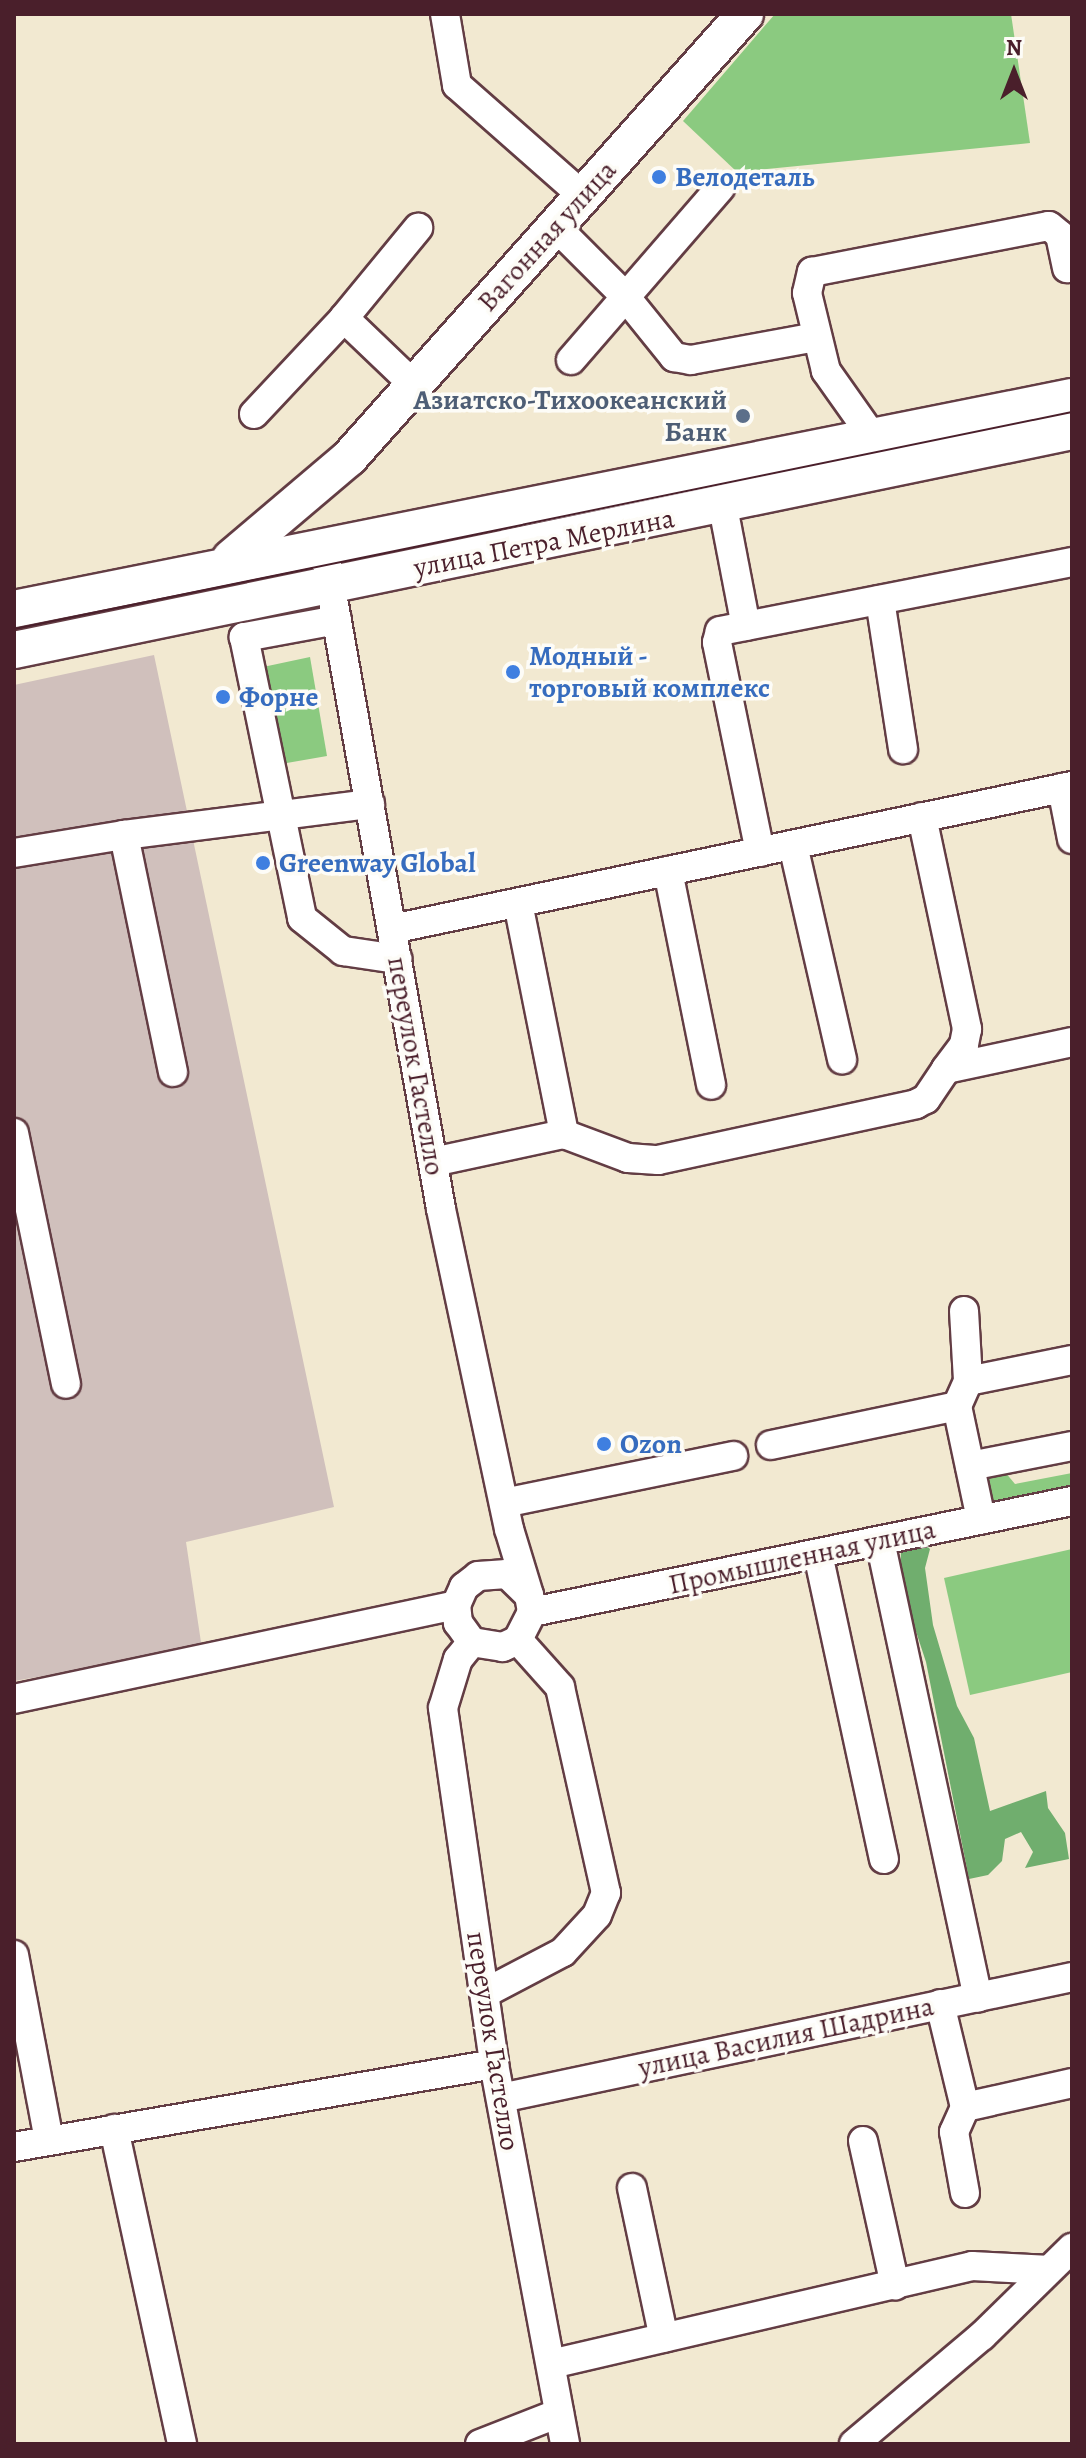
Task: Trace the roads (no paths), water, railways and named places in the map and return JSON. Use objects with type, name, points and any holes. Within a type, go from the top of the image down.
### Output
[{"type":"main road","name":"Вагонная улица","points":[[217,567],[256,542],[349,458],[745,14]]},
{"type":"main road","name":"улица Петра Мерлина","points":[[14,609],[1072,397]]},
{"type":"main road","name":"улица Петра Мерлина","points":[[14,650],[334,603],[723,507],[1072,431]]},
{"type":"main road","name":"Вагонная улица","points":[[323,545],[330,493],[349,458]]},
{"type":"street","points":[[445,14],[457,85],[583,196]]},
{"type":"street","points":[[571,360],[624,295],[720,188]]},
{"type":"street","points":[[872,436],[835,389],[816,337],[807,293],[812,272],[819,267],[1049,226],[1060,235],[1070,276]]},
{"type":"street","points":[[556,227],[624,295],[665,352],[682,359],[816,337]]},
{"type":"street","points":[[254,414],[344,318],[418,228]]},
{"type":"street","points":[[344,318],[414,385]]},
{"type":"street","points":[[723,507],[746,626]]},
{"type":"street","name":"переулок Гастелло","points":[[323,545],[433,1162],[506,1516],[531,1603]]},
{"type":"street","points":[[760,852],[717,642],[720,631],[1072,562]]},
{"type":"street","points":[[880,600],[903,749]]},
{"type":"street","points":[[334,603],[244,637],[302,918],[343,951],[397,959]]},
{"type":"street","points":[[392,929],[1067,787],[1072,839]]},
{"type":"street","points":[[14,853],[124,835],[370,804]]},
{"type":"street","points":[[433,1162],[564,1134],[628,1158],[658,1160],[916,1104],[926,1099],[964,1045],[967,1029],[922,817]]},
{"type":"street","points":[[124,835],[173,1072]]},
{"type":"street","points":[[793,845],[842,1059]]},
{"type":"street","points":[[668,871],[711,1085]]},
{"type":"street","points":[[518,903],[564,1134]]},
{"type":"street","points":[[946,1069],[1072,1042]]},
{"type":"street","points":[[14,1133],[66,1384]]},
{"type":"street","points":[[964,1311],[963,1394],[970,1466],[981,1519]]},
{"type":"street","points":[[771,1445],[963,1394],[1072,1360]]},
{"type":"street","points":[[970,1466],[1072,1446]]},
{"type":"street","points":[[462,1623],[464,1587],[478,1576],[506,1516],[733,1456]]},
{"type":"street","name":"Промышленная улица","points":[[531,1603],[818,1554],[1072,1501]]},
{"type":"street","points":[[880,1541],[978,1998]]},
{"type":"street","points":[[818,1554],[884,1859]]},
{"type":"street","points":[[14,1699],[462,1623],[503,1647],[518,1640],[531,1603],[507,1574],[478,1576]]},
{"type":"street","name":"переулок Гастелло","points":[[462,1623],[443,1708],[494,2064],[565,2444]]},
{"type":"street","points":[[485,1993],[563,1952],[597,1915],[606,1893],[560,1687],[518,1640]]},
{"type":"street","points":[[14,1955],[49,2140]]},
{"type":"street","name":"улица Василия Шадрина","points":[[501,2098],[1072,1977]]},
{"type":"street","points":[[940,2004],[965,2107],[954,2132],[965,2193]]},
{"type":"street","points":[[14,2147],[494,2064]]},
{"type":"street","points":[[965,2107],[1072,2083]]},
{"type":"street","points":[[114,2129],[182,2444]]},
{"type":"street","points":[[863,2141],[895,2285]]},
{"type":"street","points":[[632,2188],[664,2338]]},
{"type":"street","points":[[551,2364],[972,2266],[1062,2266]]},
{"type":"street","points":[[854,2444],[1062,2266]]},
{"type":"street","points":[[496,2441],[559,2413]]},
{"type":"tram line","points":[[14,629],[1072,412]]},
{"type":"place","name":"Велодеталь","points":[[659,177]]},
{"type":"place","name":"Азиатско-Тихоокеанский Банк","points":[[743,416]]},
{"type":"place","name":"Модный - торговый комплекс","points":[[513,672]]},
{"type":"place","name":"Форне","points":[[223,697]]},
{"type":"place","name":"Greenway Global","points":[[263,863]]},
{"type":"place","name":"Ozon","points":[[604,1444]]}]
